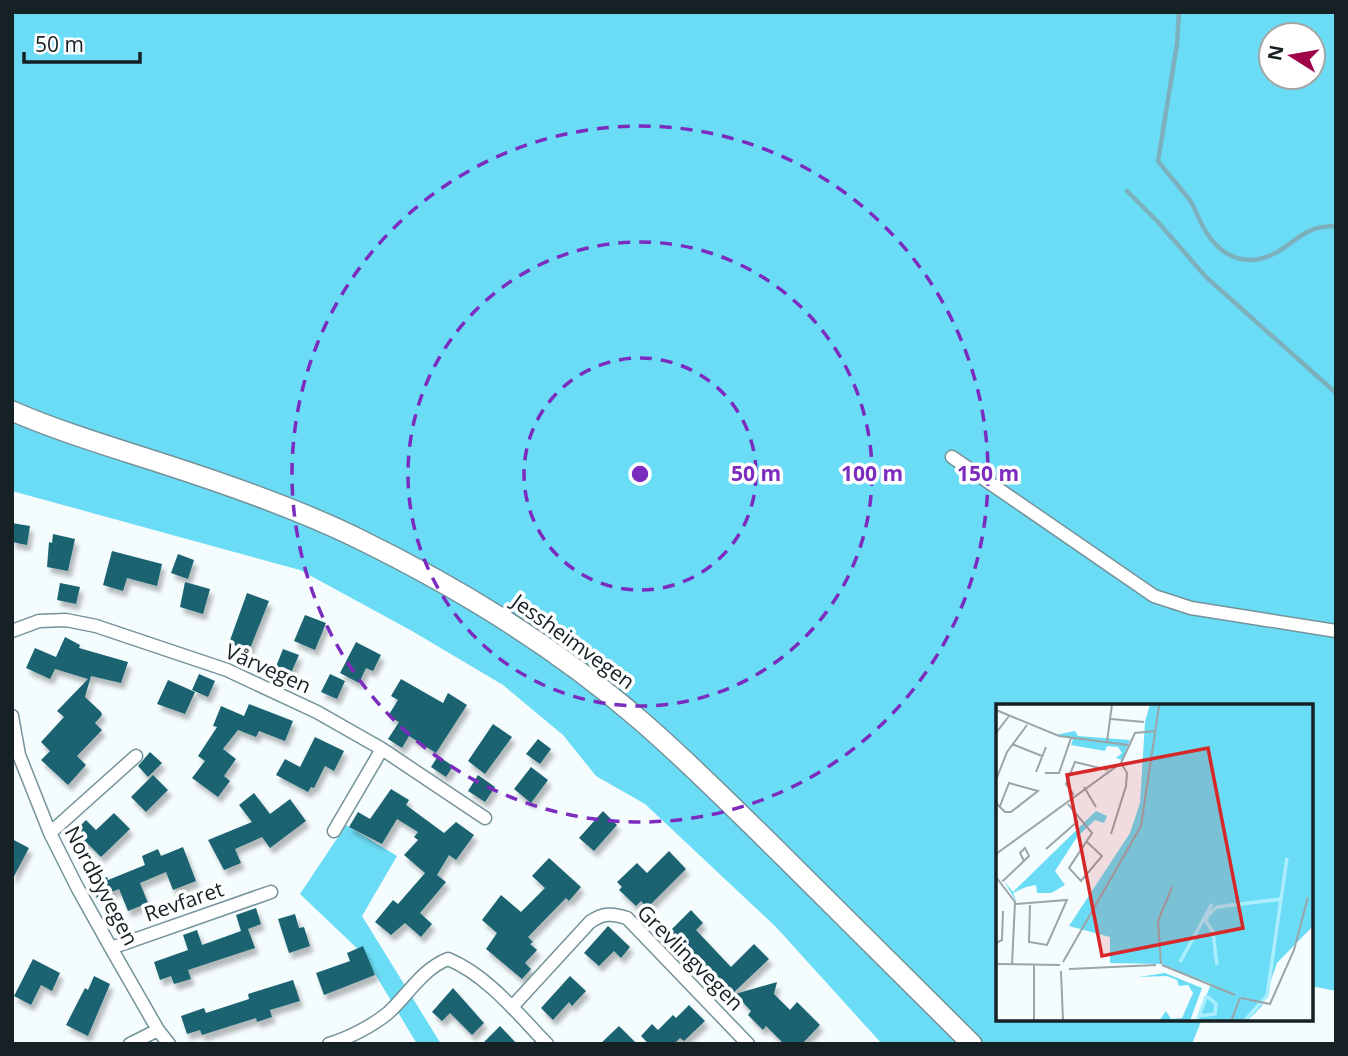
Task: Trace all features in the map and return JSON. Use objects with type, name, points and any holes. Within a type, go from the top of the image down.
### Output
[{"type":"main road","name":"Jessheimvegen","points":[[12,411],[50,428],[227,485],[297,512],[412,565],[514,626],[560,657],[640,720],[747,820],[972,1044]]},
{"type":"main road","name":"Jessheimvegen","points":[[12,422],[50,428]]},
{"type":"street","points":[[952,457],[1138,586],[1161,598],[1191,608],[1336,631]]},
{"type":"street","name":"Vårvegen","points":[[12,631],[39,621],[66,620],[145,641],[238,676],[317,712],[382,749],[485,818]]},
{"type":"street","name":"Nordbyvegen","points":[[12,716],[15,760],[77,887],[158,1030],[169,1044]]},
{"type":"street","points":[[334,831],[382,749]]},
{"type":"street","points":[[50,833],[136,756]]},
{"type":"street","name":"Revfaret","points":[[111,948],[271,892]]},
{"type":"street","name":"Grevlingvegen","points":[[512,1007],[590,922],[600,915],[612,914],[627,918],[748,1044]]},
{"type":"street","points":[[329,1044],[344,1042],[387,1014],[426,972],[449,959],[464,965],[512,1007],[547,1044]]},
{"type":"street","points":[[130,1044],[158,1030]]},
{"type":"shaded area","points":[[12,12],[1336,12],[1336,991],[1313,986],[1313,704],[996,704],[996,1021],[1201,1021],[1192,1044],[882,1044],[776,927],[645,804],[596,776],[563,735],[503,685],[412,631],[300,570],[12,491]]},
{"type":"shaded area","points":[[346,825],[397,856],[362,916],[441,1044],[417,1044],[363,954],[300,894]]},
{"type":"building","points":[[12,523],[30,526],[27,545],[12,542]]},
{"type":"building","points":[[53,534],[75,539],[68,571],[47,567],[49,542],[52,543]]},
{"type":"building","points":[[112,551],[162,564],[157,586],[127,578],[123,591],[103,585]]},
{"type":"building","points":[[178,554],[194,560],[188,579],[171,573]]},
{"type":"building","points":[[185,582],[210,589],[203,614],[180,607]]},
{"type":"building","points":[[60,583],[80,587],[76,604],[57,600]]},
{"type":"building","points":[[247,593],[269,601],[249,651],[229,643]]},
{"type":"building","points":[[305,615],[326,623],[315,650],[294,641]]},
{"type":"building","points":[[65,637],[80,645],[79,648],[128,662],[121,683],[91,676],[85,697],[101,712],[102,715],[95,723],[102,730],[77,756],[86,765],[68,785],[41,760],[50,751],[41,742],[64,717],[57,711],[88,679],[55,669],[50,679],[26,668],[35,648],[56,657]]},
{"type":"building","points":[[356,642],[381,655],[373,671],[366,668],[359,683],[340,673]]},
{"type":"building","points":[[283,649],[299,655],[290,675],[275,669]]},
{"type":"building","points":[[199,674],[215,681],[208,697],[192,690]]},
{"type":"building","points":[[330,674],[345,681],[337,699],[321,692]]},
{"type":"building","points":[[401,679],[443,703],[448,693],[467,705],[436,753],[409,736],[402,748],[388,739],[399,722],[388,716],[398,700],[391,696]]},
{"type":"building","points":[[168,680],[195,692],[185,714],[157,704]]},
{"type":"building","points":[[249,704],[293,721],[285,741],[259,731],[256,737],[238,730],[223,749],[236,759],[224,776],[230,781],[218,797],[192,778],[205,761],[198,756],[217,727],[213,726],[221,706],[244,716]]},
{"type":"building","points":[[493,724],[512,737],[485,774],[468,761]]},
{"type":"building","points":[[315,737],[344,751],[334,771],[325,766],[314,788],[311,787],[308,792],[276,775],[285,759],[300,767]]},
{"type":"building","points":[[538,739],[551,749],[540,764],[526,754]]},
{"type":"building","points":[[150,752],[162,763],[148,777],[138,766]]},
{"type":"building","points":[[438,756],[453,766],[446,777],[431,767]]},
{"type":"building","points":[[531,767],[548,780],[531,803],[514,789]]},
{"type":"building","points":[[153,775],[168,790],[146,812],[131,797]]},
{"type":"building","points":[[478,775],[495,787],[485,802],[468,791]]},
{"type":"building","points":[[391,789],[409,800],[406,805],[444,833],[456,822],[474,835],[456,860],[449,855],[437,875],[446,882],[420,913],[432,924],[421,937],[405,923],[391,935],[375,922],[393,900],[398,904],[425,873],[404,855],[418,840],[414,837],[418,832],[397,819],[382,844],[349,827],[358,812],[370,819]]},
{"type":"building","points":[[254,793],[270,814],[290,799],[306,821],[270,848],[262,837],[235,849],[241,863],[224,870],[208,840],[252,822],[239,805]]},
{"type":"building","points":[[603,811],[617,825],[594,851],[579,838]]},
{"type":"building","points":[[114,813],[130,829],[101,857],[87,843],[82,847],[71,835],[86,820],[96,830]]},
{"type":"building","points":[[12,839],[29,848],[12,880]]},
{"type":"building","points":[[183,847],[196,881],[173,890],[166,872],[140,883],[148,903],[128,911],[119,889],[97,898],[91,883],[107,877],[108,880],[145,865],[142,856],[158,849],[161,856]]},
{"type":"building","points":[[669,851],[686,869],[647,908],[641,901],[636,906],[619,890],[622,887],[617,882],[637,863],[647,873]]},
{"type":"building","points":[[549,858],[581,887],[569,901],[566,898],[528,937],[533,942],[530,944],[537,950],[525,963],[531,969],[522,979],[486,949],[497,933],[482,920],[501,895],[521,912],[545,888],[532,876]]},
{"type":"building","points":[[256,908],[261,924],[248,929],[255,948],[188,970],[191,979],[174,984],[171,976],[160,980],[154,962],[188,950],[183,935],[197,930],[202,945],[241,931],[236,915]]},
{"type":"building","points":[[691,910],[703,923],[696,930],[731,967],[754,944],[769,959],[730,996],[719,985],[723,982],[670,931]]},
{"type":"building","points":[[295,914],[299,928],[304,927],[310,946],[289,953],[278,919]]},
{"type":"building","points":[[608,926],[630,947],[621,958],[614,951],[599,966],[584,953]]},
{"type":"building","points":[[363,946],[375,975],[324,995],[316,973],[350,961],[347,953]]},
{"type":"building","points":[[33,959],[60,973],[52,991],[41,985],[31,1005],[14,996]]},
{"type":"building","points":[[94,976],[110,984],[88,1036],[66,1025]]},
{"type":"building","points":[[570,976],[586,991],[572,1006],[569,1002],[553,1020],[541,1008]]},
{"type":"building","points":[[293,980],[300,1001],[270,1010],[272,1017],[257,1022],[256,1018],[202,1035],[200,1030],[187,1034],[181,1016],[204,1008],[206,1013],[249,999],[248,994]]},
{"type":"building","points":[[777,982],[774,994],[790,1010],[797,1002],[820,1025],[802,1044],[784,1044],[766,1026],[763,1030],[748,1015],[751,1011],[735,994]]},
{"type":"building","points":[[453,988],[484,1023],[472,1035],[450,1013],[442,1021],[432,1012]]},
{"type":"building","points":[[689,1005],[705,1021],[684,1041],[680,1038],[674,1044],[645,1044],[647,1042],[641,1036],[652,1024],[658,1030],[673,1015],[676,1018]]},
{"type":"building","points":[[500,1026],[517,1044],[482,1044]]},
{"type":"building","points":[[619,1026],[637,1044],[600,1044]]},
{"type":"waterway","points":[[1179,12],[1177,44],[1158,161],[1189,199],[1213,242],[1229,255],[1248,260],[1258,259],[1279,251],[1311,230],[1336,226]]},
{"type":"waterway","points":[[1127,191],[1206,277],[1336,393]]}]
